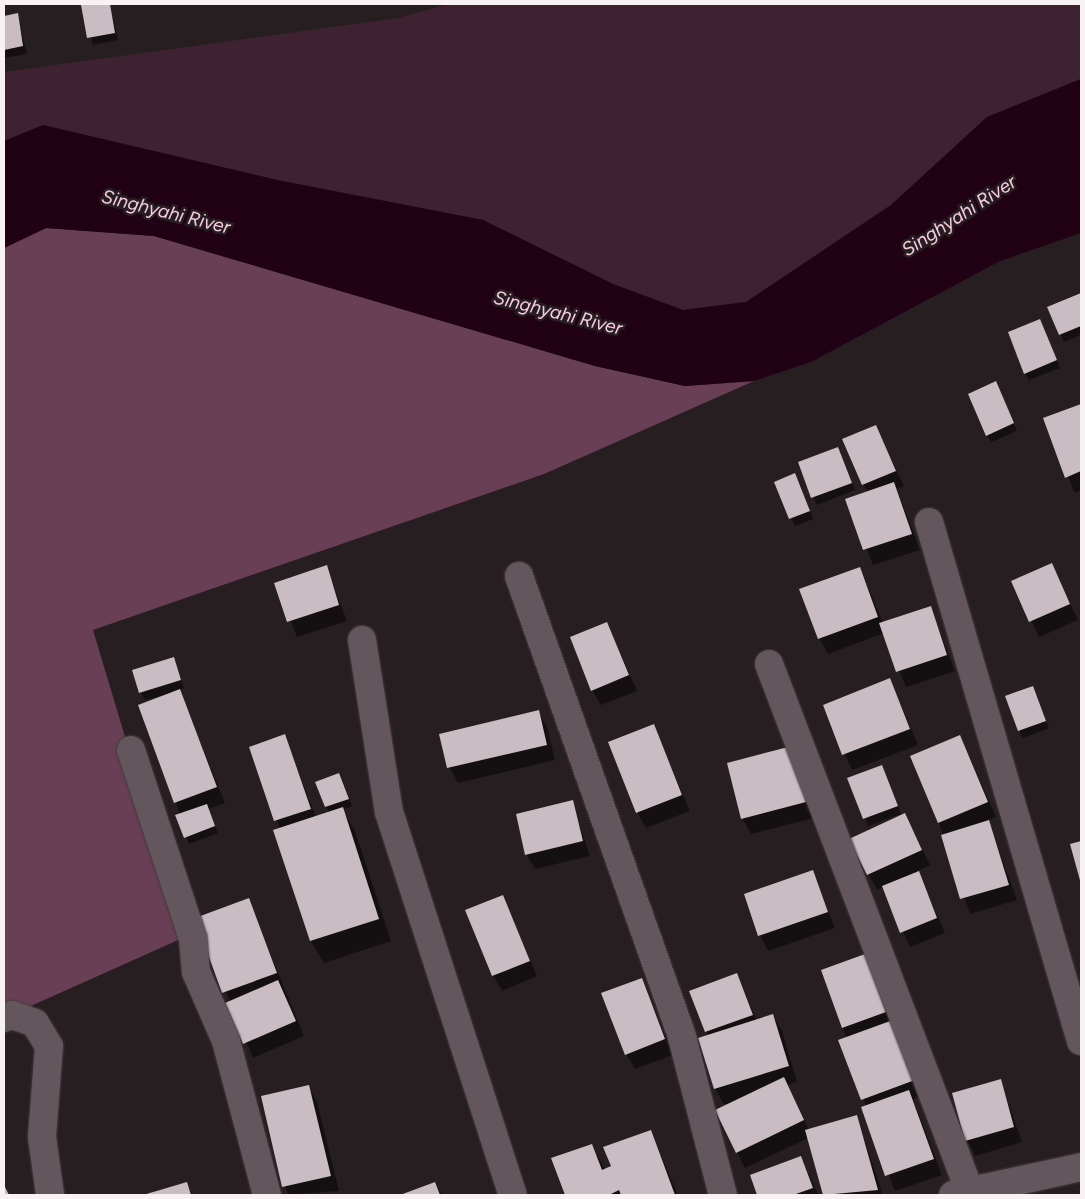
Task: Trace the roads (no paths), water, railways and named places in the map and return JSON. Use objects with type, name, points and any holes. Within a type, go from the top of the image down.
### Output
[{"type":"street","points":[[929,522],[1081,1041]]},
{"type":"street","points":[[519,576],[682,1037],[723,1195]]},
{"type":"street","points":[[362,640],[389,812],[513,1195]]},
{"type":"street","points":[[769,664],[961,1193],[1081,1167]]},
{"type":"street","points":[[131,750],[194,939],[196,972],[226,1041],[267,1195]]},
{"type":"street","points":[[4,1018],[12,1015],[35,1023],[49,1046],[42,1137],[50,1195]]},
{"type":"water","name":"Singhyahi River","points":[[1081,79],[1081,233],[1000,261],[811,362],[754,381],[685,386],[595,366],[154,236],[46,228],[4,248],[4,141],[43,125],[277,180],[483,220],[613,284],[683,310],[746,302],[891,205],[987,117]]}]
